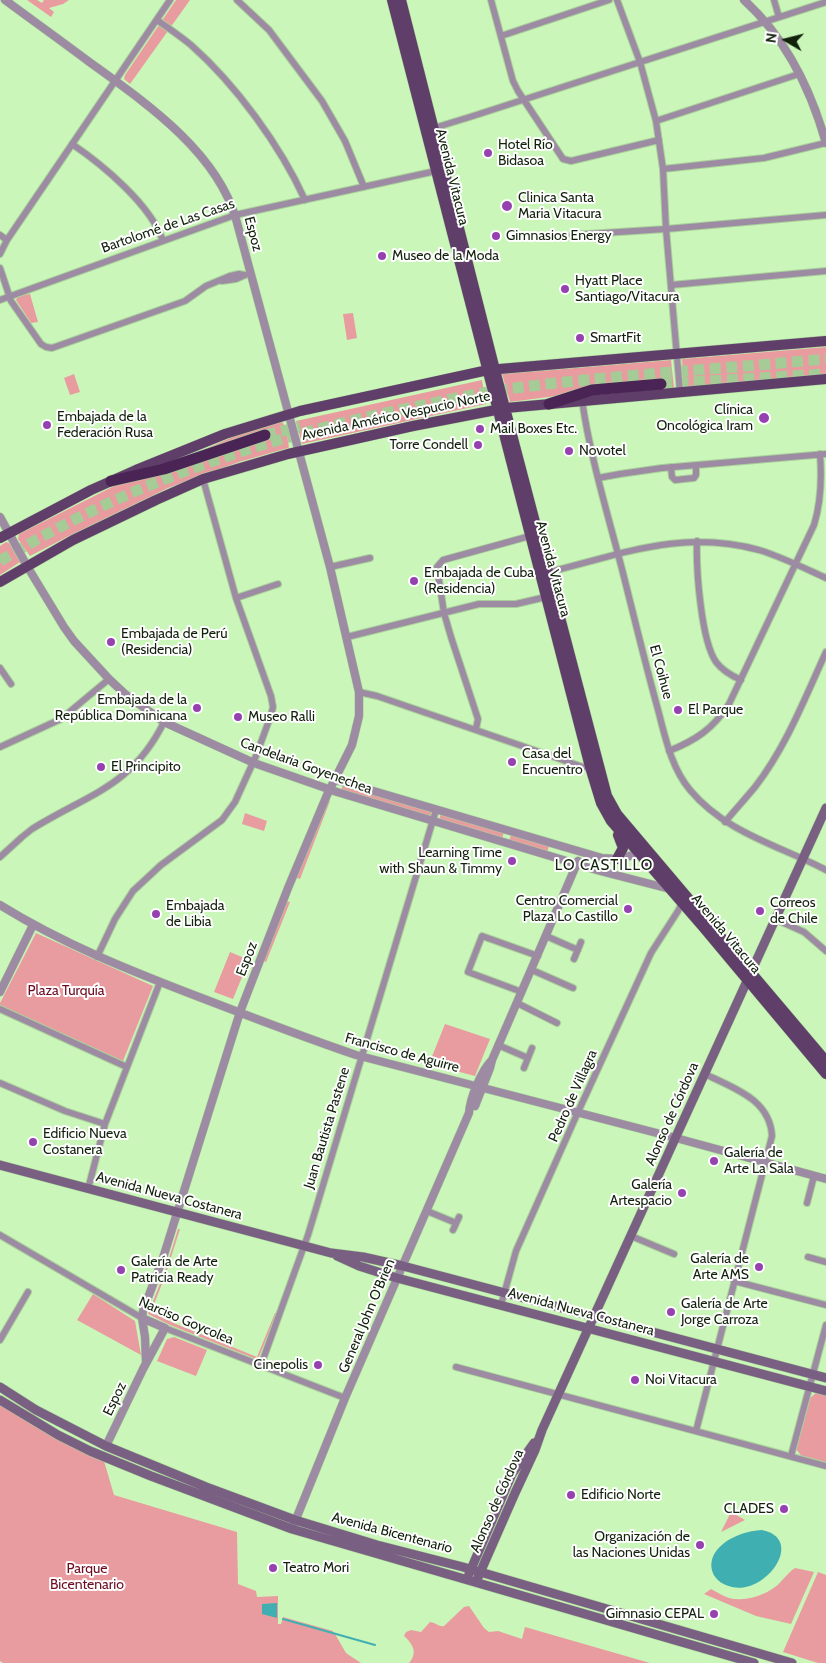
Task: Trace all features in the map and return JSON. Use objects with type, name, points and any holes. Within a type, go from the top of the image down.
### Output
[{"type":"highway","points":[[549,404],[592,390],[661,384]]},
{"type":"highway","points":[[111,481],[164,469],[265,435]]},
{"type":"main road","name":"Avenida Vitacura","points":[[392,0],[436,171],[549,572],[594,764],[601,803],[611,821],[638,854],[825,1057]]},
{"type":"main road","name":"Avenida Vitacura","points":[[401,0],[492,370]]},
{"type":"main road","name":"Avenida Américo Vespucio Norte","points":[[4,535],[111,481],[225,434],[289,414],[492,370],[826,341]]},
{"type":"main road","name":"Avenida Américo Vespucio Norte","points":[[0,582],[99,527],[203,480],[299,451],[502,408],[826,379]]},
{"type":"main road","name":"Avenida Vitacura","points":[[502,408],[531,540],[546,597],[594,764],[612,805],[826,1074]]},
{"type":"main road","points":[[531,540],[538,550],[544,570],[549,572]]},
{"type":"main road","name":"Alonso de Córdova","points":[[476,1582],[515,1493],[522,1469],[559,1395],[826,808]]},
{"type":"main road","points":[[611,821],[623,848],[617,859]]},
{"type":"main road","name":"Avenida Nueva Costanera","points":[[0,1165],[331,1253],[363,1257],[403,1266],[826,1378]]},
{"type":"main road","name":"Avenida Nueva Costanera","points":[[331,1253],[359,1266],[398,1278],[826,1391]]},
{"type":"main road","name":"Avenida Bicentenario","points":[[0,1387],[36,1410],[106,1446],[206,1487],[295,1520],[377,1545],[471,1569],[792,1663]]},
{"type":"main road","name":"Avenida Bicentenario","points":[[0,1400],[58,1434],[103,1456],[292,1529],[754,1663]]},
{"type":"main road","name":"Alonso de Córdova","points":[[467,1579],[512,1474],[522,1469]]},
{"type":"street","name":"Espoz","points":[[5,0],[162,117],[195,150],[218,181],[235,215],[248,274],[289,414],[330,567],[359,692],[355,735],[348,755],[330,790],[288,888],[240,1012],[142,1318],[146,1363]]},
{"type":"street","points":[[0,254],[7,240],[170,0]]},
{"type":"street","points":[[237,0],[269,30],[322,101],[345,141],[364,187]]},
{"type":"street","points":[[491,0],[513,81],[563,159],[571,161],[659,140]]},
{"type":"street","points":[[501,36],[609,0]]},
{"type":"street","points":[[617,0],[640,62],[656,121],[663,169],[666,229],[680,392]]},
{"type":"street","points":[[663,169],[749,161],[826,143],[814,106],[799,74],[766,22],[744,0]]},
{"type":"street","points":[[774,0],[779,17]]},
{"type":"street","points":[[434,128],[826,2]]},
{"type":"street","points":[[157,20],[187,42],[225,79],[276,148],[305,200]]},
{"type":"street","points":[[656,121],[799,74]]},
{"type":"street","points":[[72,144],[107,170],[122,184],[148,214],[163,240]]},
{"type":"street","name":"Bartolomé de Las Casas","points":[[0,300],[235,215],[436,171]]},
{"type":"street","points":[[572,235],[826,215]]},
{"type":"street","points":[[0,235],[7,240]]},
{"type":"street","points":[[0,268],[8,296],[41,344],[52,348],[186,301],[206,286],[234,274],[248,274]]},
{"type":"street","points":[[671,285],[826,271]]},
{"type":"street","name":"El Coihue","points":[[582,400],[589,444],[669,751],[675,766],[689,789],[706,807],[725,822],[826,870]]},
{"type":"street","points":[[598,478],[671,467],[823,454],[822,488],[814,525],[729,704],[708,730],[689,743],[669,751]]},
{"type":"street","points":[[671,467],[672,477],[675,480],[694,478],[696,475],[696,465]]},
{"type":"street","points":[[97,957],[115,919],[133,891],[161,865],[225,816],[235,802],[254,762],[273,707],[271,696],[236,598],[203,480]]},
{"type":"street","name":"Candelaria Goyenechea","points":[[0,517],[4,535],[27,566],[74,641],[109,679],[144,709],[164,722],[254,762],[330,790],[566,861],[670,890]]},
{"type":"street","points":[[476,729],[478,719],[444,613],[437,569],[439,562],[531,540]]},
{"type":"street","points":[[549,572],[664,544],[697,541],[758,550],[796,564],[826,578]]},
{"type":"street","points":[[697,541],[699,591],[704,626],[712,655],[722,668],[741,680]]},
{"type":"street","points":[[330,567],[370,558]]},
{"type":"street","points":[[236,598],[278,584]]},
{"type":"street","points":[[347,638],[479,604],[516,604],[546,597]]},
{"type":"street","points":[[725,822],[755,786],[772,760],[788,732],[826,652]]},
{"type":"street","points":[[0,668],[11,684]]},
{"type":"street","points":[[0,747],[61,719],[109,679]]},
{"type":"street","points":[[359,692],[377,696],[476,729],[583,767],[594,764]]},
{"type":"street","points":[[0,857],[32,829],[102,792],[127,773],[150,749],[164,722]]},
{"type":"street","name":"Candelaria Goyenechea","points":[[336,780],[606,859],[617,859],[638,854],[652,855]]},
{"type":"street","name":"Juan Bautista Pastene","points":[[261,1365],[304,1246],[436,810]]},
{"type":"street","points":[[500,841],[503,829]]},
{"type":"street","points":[[566,861],[572,857],[570,849]]},
{"type":"street","name":"General John O'Brien","points":[[292,1529],[345,1398],[469,1113],[470,1106],[480,1087],[486,1066],[492,1060],[517,1004],[581,852]]},
{"type":"street","points":[[588,867],[585,862],[588,856],[591,855]]},
{"type":"street","name":"Pedro de Villagra","points":[[501,1306],[516,1251],[578,1112],[651,953],[682,903]]},
{"type":"street","name":"Francisco de Aguirre","points":[[0,905],[97,957],[362,1057],[578,1112],[826,1179]]},
{"type":"street","points":[[775,919],[804,932],[826,951]]},
{"type":"street","points":[[0,992],[33,924]]},
{"type":"street","points":[[522,992],[468,972],[482,936],[538,956]]},
{"type":"street","points":[[546,936],[578,950]]},
{"type":"street","points":[[574,959],[581,942]]},
{"type":"street","points":[[532,970],[573,988]]},
{"type":"street","points":[[88,1189],[106,1124],[160,982]]},
{"type":"street","points":[[517,1004],[558,1022]]},
{"type":"street","points":[[0,1009],[127,1067]]},
{"type":"street","points":[[498,1045],[528,1058]]},
{"type":"street","points":[[524,1068],[532,1048]]},
{"type":"street","points":[[696,1431],[772,1136],[771,1125],[766,1115],[754,1100],[743,1092],[705,1074]]},
{"type":"street","points":[[0,1083],[65,1111],[106,1124]]},
{"type":"street","points":[[808,1203],[814,1176]]},
{"type":"street","points":[[427,1211],[458,1220],[453,1230]]},
{"type":"street","name":"Narciso Goycolea","points":[[0,1235],[142,1318],[345,1398]]},
{"type":"street","points":[[631,1236],[674,1254]]},
{"type":"street","points":[[808,1257],[826,1262]]},
{"type":"street","points":[[734,1281],[826,1305]]},
{"type":"street","points":[[0,1340],[28,1292]]},
{"type":"street","points":[[791,1456],[826,1325]]},
{"type":"street","name":"Espoz","points":[[106,1446],[165,1328]]},
{"type":"street","points":[[456,1367],[826,1466]]},
{"type":"green space","points":[[27,0],[37,0],[42,3],[44,0],[69,0],[49,8],[54,12],[51,17]]},
{"type":"green space","points":[[176,0],[190,0],[130,84],[124,79],[125,75]]},
{"type":"green space","points":[[30,294],[38,322],[31,323],[16,300],[18,296]]},
{"type":"green space","points":[[353,313],[357,338],[347,340],[343,314]]},
{"type":"green space","points":[[826,347],[826,375],[684,387],[682,359]]},
{"type":"green space","points":[[671,360],[674,388],[564,395],[510,402],[502,374]]},
{"type":"green space","points":[[74,374],[80,392],[70,395],[64,378]]},
{"type":"green space","points":[[482,380],[486,404],[302,444],[296,421]]},
{"type":"green space","points":[[282,422],[285,426],[288,448],[239,462],[168,488],[30,556],[18,539],[19,534],[122,482],[177,471],[267,440],[175,462],[237,435]]},
{"type":"green space","points":[[6,542],[9,543],[20,562],[0,575],[0,546]]},
{"type":"green space","points":[[343,784],[433,811],[431,818],[341,791]]},
{"type":"green space","points":[[327,800],[330,801],[300,879],[297,878],[296,876]]},
{"type":"green space","points":[[245,813],[267,821],[264,831],[242,824]]},
{"type":"green space","points":[[441,813],[504,832],[502,839],[439,820]]},
{"type":"green space","points":[[511,835],[549,846],[547,853],[509,841]]},
{"type":"green space","points":[[286,901],[290,902],[266,962],[262,961]]},
{"type":"green space","name":"Plaza Turquía","points":[[36,933],[153,986],[123,1061],[0,1006]]},
{"type":"green space","points":[[230,952],[249,960],[233,999],[214,992]]},
{"type":"green space","points":[[445,1024],[490,1039],[475,1076],[429,1064]]},
{"type":"green space","points":[[178,1229],[180,1229],[165,1276],[151,1312],[257,1357],[275,1313],[277,1313],[258,1359],[170,1325],[148,1314],[165,1271]]},
{"type":"green space","points":[[93,1294],[135,1321],[141,1355],[77,1320]]},
{"type":"green space","points":[[174,1337],[207,1350],[196,1376],[157,1361],[167,1339]]},
{"type":"green space","points":[[816,1393],[826,1395],[826,1464],[803,1458],[796,1449],[810,1398]]},
{"type":"green space","name":"Parque Bicentenario","points":[[0,1402],[104,1461],[114,1495],[237,1532],[238,1584],[256,1591],[257,1597],[278,1596],[278,1624],[281,1624],[283,1617],[333,1631],[346,1653],[361,1663],[3,1663],[0,1661]]},
{"type":"green space","points":[[731,1512],[745,1520],[721,1532]]},
{"type":"green space","points":[[795,1568],[814,1572],[791,1624],[756,1616],[704,1594],[711,1589],[729,1598],[753,1597],[775,1587]]},
{"type":"green space","points":[[818,1572],[826,1575],[826,1663],[818,1663],[783,1652]]},
{"type":"green space","points":[[469,1606],[484,1628],[489,1632],[498,1631],[522,1639],[525,1627],[650,1663],[409,1663],[414,1652],[412,1645],[404,1636],[406,1632],[411,1630],[421,1632],[430,1622],[444,1626],[464,1607]]},
{"type":"water","points":[[762,1530],[775,1535],[781,1544],[781,1554],[776,1565],[768,1575],[757,1583],[745,1587],[732,1587],[718,1580],[714,1575],[711,1563],[717,1550],[736,1536],[746,1532]]},
{"type":"water","points":[[277,1603],[277,1618],[262,1614],[262,1604]]},
{"type":"waterway","points":[[283,1619],[375,1645]]},
{"type":"tunnel","points":[[0,561],[49,533],[151,485],[203,465],[310,431],[486,392],[627,376],[826,359]]},
{"type":"tunnel","points":[[661,384],[826,374]]},
{"type":"tunnel","points":[[265,435],[300,427]]},
{"type":"place","name":"Hotel Río Bidasoa","points":[[488,153]]},
{"type":"place","name":"Clinica Santa Maria Vitacura","points":[[507,206]]},
{"type":"place","name":"Gimnasios Energy","points":[[496,236]]},
{"type":"place","name":"Museo de la Moda","points":[[382,256]]},
{"type":"place","name":"Hyatt Place Santiago/Vitacura","points":[[565,289]]},
{"type":"place","name":"SmartFit","points":[[580,338]]},
{"type":"place","name":"Clínica Oncológica Iram","points":[[764,418]]},
{"type":"place","name":"Embajada de la Federación Rusa","points":[[47,425]]},
{"type":"place","name":"Mail Boxes Etc.","points":[[480,429]]},
{"type":"place","name":"Torre Condell","points":[[478,445]]},
{"type":"place","name":"Novotel","points":[[569,451]]},
{"type":"place","name":"Embajada de Cuba (Residencia)","points":[[414,581]]},
{"type":"place","name":"Embajada de Perú (Residencia)","points":[[111,642]]},
{"type":"place","name":"Embajada de la República Dominicana","points":[[197,708]]},
{"type":"place","name":"El Parque","points":[[678,710]]},
{"type":"place","name":"Museo Ralli","points":[[238,717]]},
{"type":"place","name":"Casa del Encuentro","points":[[512,762]]},
{"type":"place","name":"El Principito","points":[[101,767]]},
{"type":"place","name":"Learning Time with Shaun & Timmy","points":[[512,861]]},
{"type":"place","name":"Centro Comercial Plaza Lo Castillo","points":[[628,909]]},
{"type":"place","name":"Correos de Chile","points":[[760,911]]},
{"type":"place","name":"Embajada de Libia","points":[[156,914]]},
{"type":"place","name":"Edificio Nueva Costanera","points":[[33,1142]]},
{"type":"place","name":"Galería de Arte La Sala","points":[[714,1161]]},
{"type":"place","name":"Galería Artespacio","points":[[682,1193]]},
{"type":"place","name":"Galería de Arte AMS","points":[[759,1267]]},
{"type":"place","name":"Galería de Arte Patricia Ready","points":[[121,1270]]},
{"type":"place","name":"Galería de Arte Jorge Carroza","points":[[671,1312]]},
{"type":"place","name":"Cinepolis","points":[[318,1365]]},
{"type":"place","name":"Noi Vitacura","points":[[635,1380]]},
{"type":"place","name":"Edificio Norte","points":[[571,1495]]},
{"type":"place","name":"CLADES","points":[[784,1509]]},
{"type":"place","name":"Organización de las Naciones Unidas","points":[[700,1545]]},
{"type":"place","name":"Teatro Mori","points":[[273,1568]]},
{"type":"place","name":"Gimnasio CEPAL","points":[[714,1614]]},
{"type":"district","name":"LO CASTILLO","points":[[604,866]]}]
